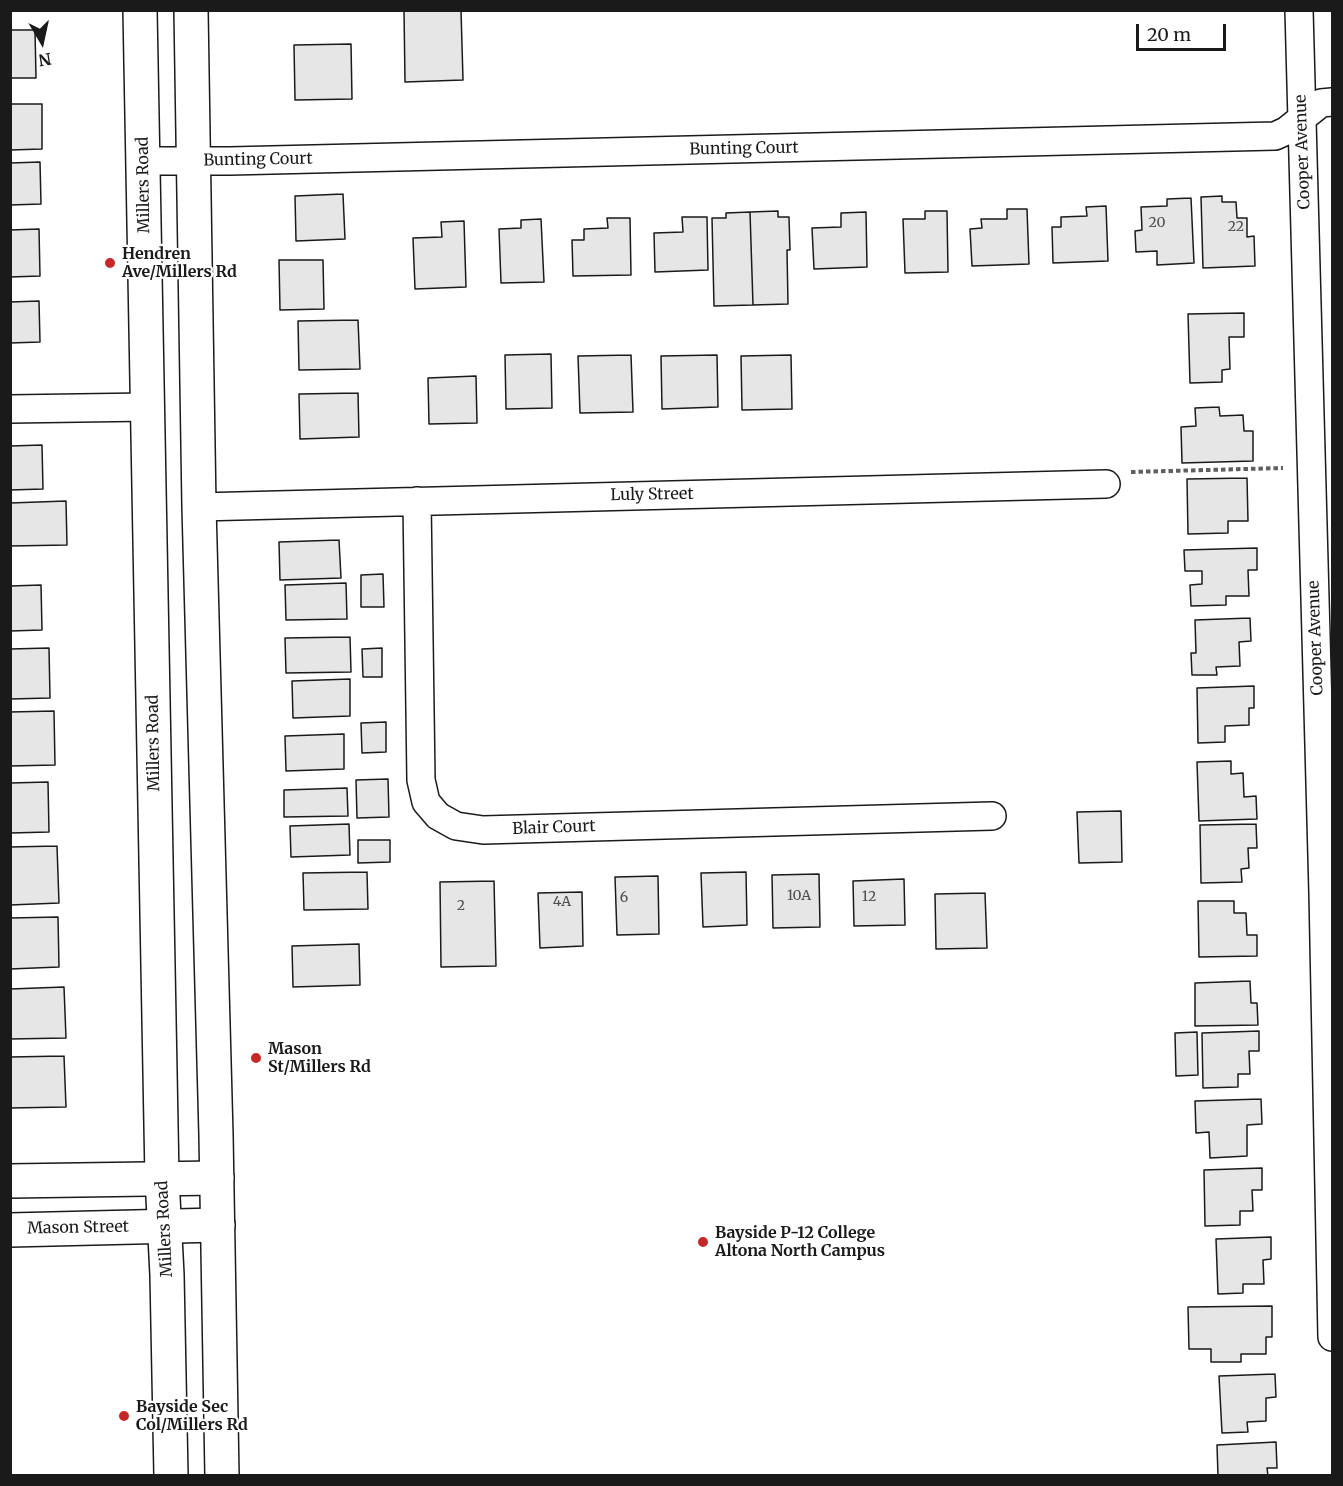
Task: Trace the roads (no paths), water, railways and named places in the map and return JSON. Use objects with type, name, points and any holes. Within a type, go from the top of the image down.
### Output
[{"type":"main road","name":"Millers Road","points":[[140,10],[162,1178],[167,1275],[171,1476]]},
{"type":"main road","points":[[191,10],[199,507],[217,1178],[222,1476]]},
{"type":"main road","points":[[10,1181],[217,1178]]},
{"type":"main road","name":"Mason Street","points":[[10,1230],[218,1225]]},
{"type":"street","name":"Cooper Avenue","points":[[1299,10],[1312,473],[1328,892],[1332,1337]]},
{"type":"street","name":"Bunting Court","points":[[144,161],[194,162],[1257,137],[1275,136],[1286,131],[1321,103],[1332,102]]},
{"type":"street","points":[[10,410],[148,407]]},
{"type":"street","name":"Luly Street","points":[[199,507],[1106,484]]},
{"type":"street","name":"Blair Court","points":[[417,501],[421,780],[426,802],[438,816],[456,826],[483,830],[992,816]]},
{"type":"place","name":"Hendren Ave/Millers Rd","points":[[110,263]]},
{"type":"place","name":"Mason St/Millers Rd","points":[[256,1058]]},
{"type":"place","name":"Bayside P-12 College Altona North Campus","points":[[703,1242]]},
{"type":"place","name":"Bayside Sec Col/Millers Rd","points":[[124,1416]]}]
